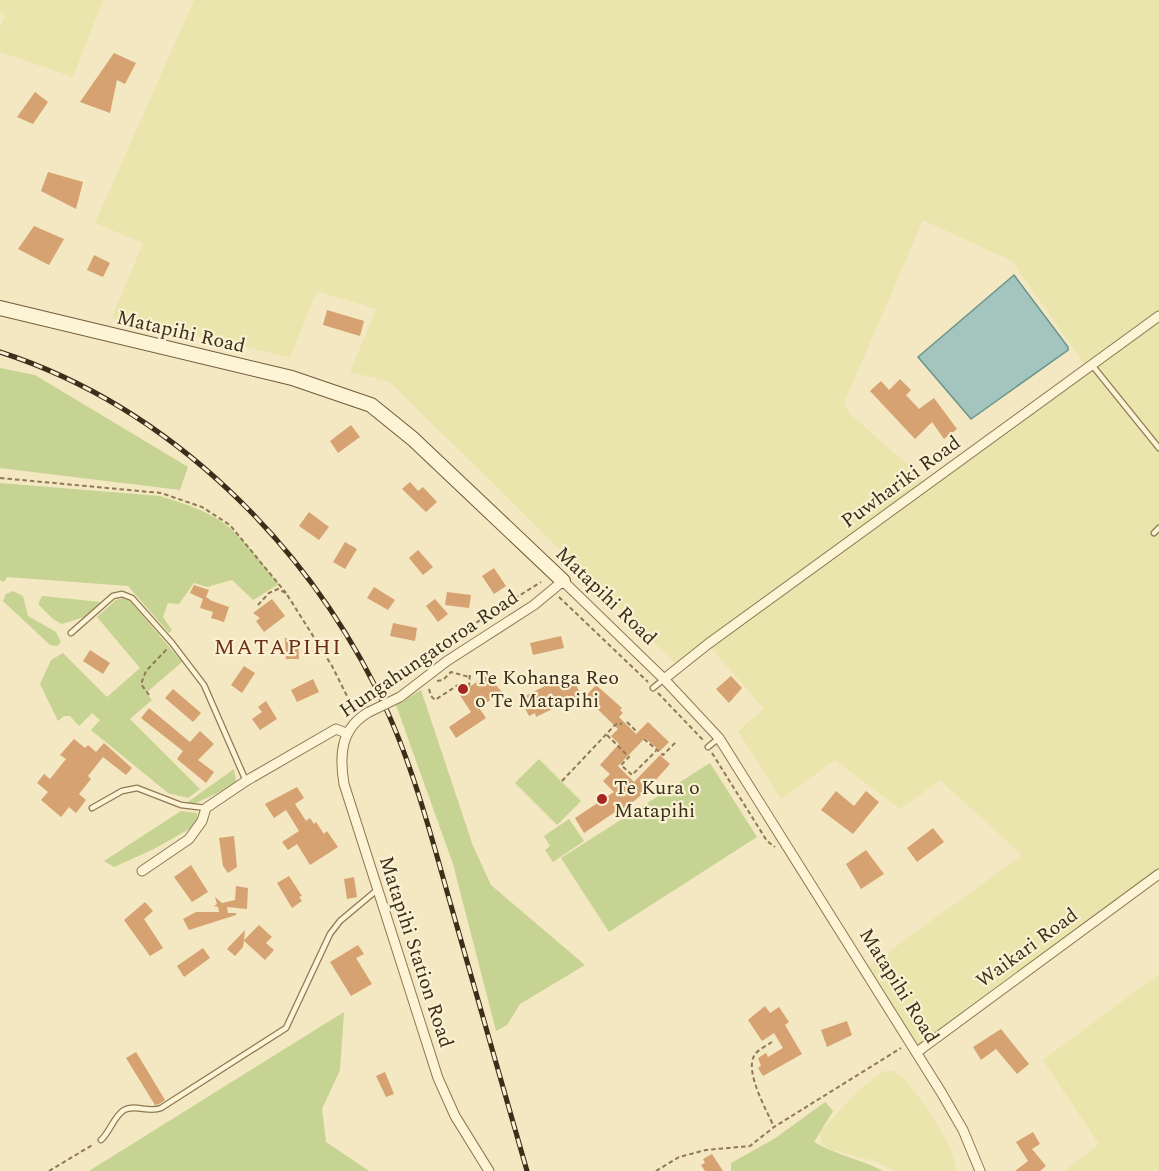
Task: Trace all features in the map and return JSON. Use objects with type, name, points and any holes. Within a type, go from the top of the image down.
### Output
[{"type":"street","name":"Matapihi Road","points":[[0,308],[292,378],[371,405],[413,439],[664,679],[720,738],[917,1052],[963,1130],[980,1171]]},
{"type":"street","name":"Puwhariki Road","points":[[664,679],[708,644],[1159,316]]},
{"type":"street","name":"Hungahungatoroa Road","points":[[142,871],[189,839],[202,821],[206,808],[246,781],[336,729],[346,733],[357,719],[400,697],[447,661],[552,591],[563,581]]},
{"type":"street","name":"Matapihi Station Road","points":[[346,733],[341,752],[344,784],[438,1078],[455,1116],[489,1171]]},
{"type":"street","name":"Waikari Road","points":[[917,1052],[1159,874]]},
{"type":"lane","points":[[1092,365],[1159,448]]},
{"type":"lane","points":[[1154,533],[1159,528]]},
{"type":"lane","points":[[71,633],[113,596],[122,594],[132,598],[172,643],[204,685],[246,781]]},
{"type":"lane","points":[[653,688],[664,679]]},
{"type":"lane","points":[[708,747],[720,738]]},
{"type":"lane","points":[[93,808],[122,791],[137,788],[181,805],[206,808]]},
{"type":"lane","points":[[101,1140],[124,1110],[133,1108],[154,1111],[161,1108],[286,1029],[330,934],[340,921],[377,890]]},
{"type":"path","points":[[0,477],[161,493],[202,507],[230,525],[286,593],[332,666],[357,719]]},
{"type":"path","points":[[402,682],[412,663],[541,580],[653,688],[708,747],[767,841],[777,848]]},
{"type":"path","points":[[258,605],[269,592],[278,589],[286,593]]},
{"type":"path","points":[[149,695],[141,684],[146,671],[172,643]]},
{"type":"path","points":[[434,683],[443,680],[451,672],[469,677]]},
{"type":"path","points":[[469,687],[470,672]]},
{"type":"path","points":[[430,686],[430,696],[435,700],[456,686],[462,686],[465,689]]},
{"type":"path","points":[[627,722],[637,732]]},
{"type":"path","points":[[562,781],[614,726],[622,724]]},
{"type":"path","points":[[607,735],[629,757],[621,765],[632,775],[656,751]]},
{"type":"path","points":[[644,739],[663,755],[676,742]]},
{"type":"path","points":[[772,1042],[754,1054],[752,1062],[753,1080],[774,1128]]},
{"type":"path","points":[[656,1171],[679,1157],[706,1150],[750,1146],[774,1128],[902,1048],[906,1056]]},
{"type":"path","points":[[50,1171],[101,1140]]},
{"type":"shaded area","points":[[0,0],[103,0],[73,77],[0,52],[0,28],[5,16],[0,13]]},
{"type":"shaded area","points":[[194,0],[1159,0],[1159,874],[917,1052],[865,969],[1022,855],[940,780],[900,809],[835,760],[781,799],[738,731],[764,709],[708,644],[678,666],[390,382],[350,372],[376,309],[317,291],[290,357],[112,318],[143,243],[95,223]],"holes":[[[923,220],[1012,261],[1087,368],[927,486],[916,472],[850,414],[844,403]]]},
{"type":"shaded area","points":[[1159,974],[1159,1171],[1064,1171],[1099,1144],[1043,1060]]},
{"type":"shaded area","points":[[884,1071],[893,1071],[904,1078],[929,1111],[951,1149],[957,1171],[894,1171],[874,1161],[834,1151],[822,1144],[820,1132],[860,1089]]},
{"type":"green space","points":[[0,368],[35,375],[188,467],[180,490],[0,468]]},
{"type":"green space","points":[[0,483],[160,496],[185,504],[225,524],[279,584],[253,600],[232,580],[207,587],[194,583],[179,604],[168,603],[163,617],[172,630],[169,633],[128,586],[7,577],[4,582],[0,580]]},
{"type":"green space","points":[[13,591],[23,596],[28,616],[56,632],[61,642],[57,646],[50,645],[3,601],[6,594]]},
{"type":"green space","points":[[42,596],[101,602],[84,617],[62,624],[53,619],[38,604]]},
{"type":"green space","points":[[123,598],[131,602],[182,662],[146,693],[152,700],[130,719],[200,789],[188,798],[168,793],[91,730],[100,720],[92,713],[79,726],[70,716],[64,716],[58,721],[40,684],[51,660],[63,653],[107,697],[140,668],[97,617],[116,600]]},
{"type":"green space","points":[[421,690],[473,846],[491,885],[585,965],[520,1004],[507,1025],[496,1031],[453,864],[396,705]]},
{"type":"green space","points":[[539,759],[581,801],[557,825],[515,783]]},
{"type":"green space","points":[[710,763],[757,837],[609,932],[561,858]]},
{"type":"green space","points":[[234,769],[236,782],[232,786],[196,803],[185,804]]},
{"type":"green space","points":[[181,811],[197,813],[198,824],[154,849],[114,867],[104,861]]},
{"type":"green space","points":[[569,819],[584,841],[553,862],[545,850],[550,846],[544,836]]},
{"type":"green space","points":[[344,1012],[340,1070],[322,1109],[326,1142],[369,1171],[89,1171]]},
{"type":"green space","points":[[825,1102],[833,1111],[814,1142],[883,1171],[731,1171],[731,1163],[774,1139]]},
{"type":"water","points":[[1014,275],[1068,350],[971,419],[918,357]]},
{"type":"building","points":[[114,53],[136,63],[125,84],[117,80],[110,113],[80,102]]},
{"type":"building","points":[[35,92],[48,102],[33,124],[17,117]]},
{"type":"building","points":[[48,172],[83,182],[76,209],[41,191]]},
{"type":"building","points":[[34,226],[64,239],[49,265],[18,249]]},
{"type":"building","points":[[94,255],[110,263],[103,277],[87,270]]},
{"type":"building","points":[[327,310],[364,321],[360,336],[323,325]]},
{"type":"building","points":[[900,379],[911,390],[906,395],[919,409],[934,398],[957,429],[944,439],[932,422],[915,439],[870,391],[881,381],[889,390]]},
{"type":"building","points":[[351,425],[360,437],[338,453],[330,441]]},
{"type":"building","points":[[410,482],[418,491],[423,487],[437,502],[426,512],[402,489]]},
{"type":"building","points":[[309,512],[329,527],[319,540],[299,526]]},
{"type":"building","points":[[345,542],[357,549],[345,569],[333,562]]},
{"type":"building","points":[[418,550],[433,567],[423,575],[409,558]]},
{"type":"building","points":[[494,568],[506,586],[494,594],[482,576]]},
{"type":"building","points":[[194,585],[209,590],[206,597],[212,601],[229,607],[224,622],[211,618],[213,612],[200,608],[203,599],[190,593]]},
{"type":"building","points":[[374,587],[395,600],[388,610],[367,598]]},
{"type":"building","points":[[447,592],[471,595],[469,608],[445,605]]},
{"type":"building","points":[[272,599],[285,616],[264,632],[256,621],[260,618],[253,613]]},
{"type":"building","points":[[435,599],[448,614],[438,622],[426,606]]},
{"type":"building","points":[[393,623],[417,628],[415,641],[390,636]]},
{"type":"building","points":[[561,636],[564,648],[533,655],[530,643]]},
{"type":"building","points":[[285,638],[298,638],[299,659],[286,659]]},
{"type":"building","points":[[90,650],[110,663],[103,674],[83,661]]},
{"type":"building","points":[[244,666],[255,673],[242,693],[231,685]]},
{"type":"building","points":[[487,675],[502,692],[479,708],[486,718],[456,738],[449,727],[471,712],[459,694]]},
{"type":"building","points":[[564,676],[566,680],[572,677],[581,695],[536,717],[535,713],[529,716],[520,699]]},
{"type":"building","points":[[731,676],[742,688],[729,703],[716,689]]},
{"type":"building","points":[[313,679],[319,692],[297,702],[291,690]]},
{"type":"building","points":[[596,685],[622,708],[620,710],[623,713],[619,717],[636,734],[648,722],[669,742],[660,751],[645,738],[618,766],[634,782],[660,755],[670,764],[645,792],[617,815],[615,812],[584,833],[575,818],[614,792],[603,781],[610,774],[600,765],[619,744],[611,736],[618,729],[585,697]]},
{"type":"building","points":[[173,689],[201,713],[193,722],[165,698]]},
{"type":"building","points":[[266,701],[277,719],[260,730],[252,719],[262,712],[258,707]]},
{"type":"building","points":[[149,708],[190,742],[200,731],[214,744],[198,760],[214,772],[206,783],[177,759],[183,751],[141,718]]},
{"type":"building","points":[[74,739],[85,748],[88,745],[96,752],[104,743],[132,768],[126,775],[103,757],[88,776],[91,779],[79,794],[86,800],[76,813],[69,807],[61,817],[41,800],[48,792],[37,783],[44,774],[50,779],[66,759],[60,755]]},
{"type":"building","points":[[297,787],[304,798],[295,804],[306,821],[310,818],[314,824],[316,822],[324,834],[327,831],[338,847],[310,865],[297,844],[288,850],[282,842],[299,831],[286,810],[274,818],[265,804]]},
{"type":"building","points":[[836,791],[854,806],[866,791],[879,802],[853,834],[821,810]]},
{"type":"building","points":[[933,828],[944,842],[917,862],[907,848]]},
{"type":"building","points":[[234,836],[237,867],[228,873],[223,866],[219,838]]},
{"type":"building","points":[[866,850],[884,874],[861,889],[846,864]]},
{"type":"building","points":[[191,865],[208,892],[192,902],[174,877]]},
{"type":"building","points":[[289,876],[302,896],[299,897],[302,901],[292,908],[277,883]]},
{"type":"building","points":[[354,877],[357,897],[347,899],[344,879]]},
{"type":"building","points":[[236,886],[248,888],[247,909],[227,907],[228,913],[236,913],[236,915],[189,930],[183,919],[196,912],[219,912],[218,907],[214,906],[217,904],[215,897],[222,903],[235,900]]},
{"type":"building","points":[[145,902],[153,911],[144,919],[163,948],[150,956],[124,920]]},
{"type":"building","points":[[259,925],[272,937],[266,943],[274,950],[265,960],[244,941],[243,947],[235,956],[227,949],[245,930],[244,940]]},
{"type":"building","points":[[358,945],[364,954],[356,958],[372,984],[351,996],[330,962]]},
{"type":"building","points":[[203,948],[210,958],[184,977],[177,966]]},
{"type":"building","points":[[765,1006],[770,1013],[779,1007],[789,1022],[785,1025],[802,1054],[763,1076],[758,1068],[761,1066],[758,1058],[766,1053],[768,1057],[783,1048],[774,1033],[762,1041],[748,1020]]},
{"type":"building","points":[[847,1021],[852,1035],[827,1047],[821,1030]]},
{"type":"building","points":[[1001,1029],[1029,1064],[1017,1074],[996,1049],[981,1060],[973,1047]]},
{"type":"building","points":[[136,1052],[165,1100],[159,1104],[155,1105],[126,1058]]},
{"type":"building","points":[[385,1072],[394,1094],[386,1097],[376,1076]]},
{"type":"building","points":[[1033,1132],[1040,1144],[1032,1149],[1046,1166],[1040,1171],[1015,1171],[1028,1161],[1016,1142]]},
{"type":"building","points":[[712,1154],[723,1171],[705,1171],[701,1165],[705,1163],[703,1159]]},
{"type":"railway","points":[[0,352],[63,377],[123,409],[179,448],[231,492],[278,542],[320,596],[357,653],[388,713],[416,785],[527,1171]]},
{"type":"place","name":"Te Kohanga Reo o Te Matapihi","points":[[463,689]]},
{"type":"place","name":"Te Kura o Matapihi","points":[[602,799]]},
{"type":"district","name":"MATAPIHI","points":[[278,647]]}]
